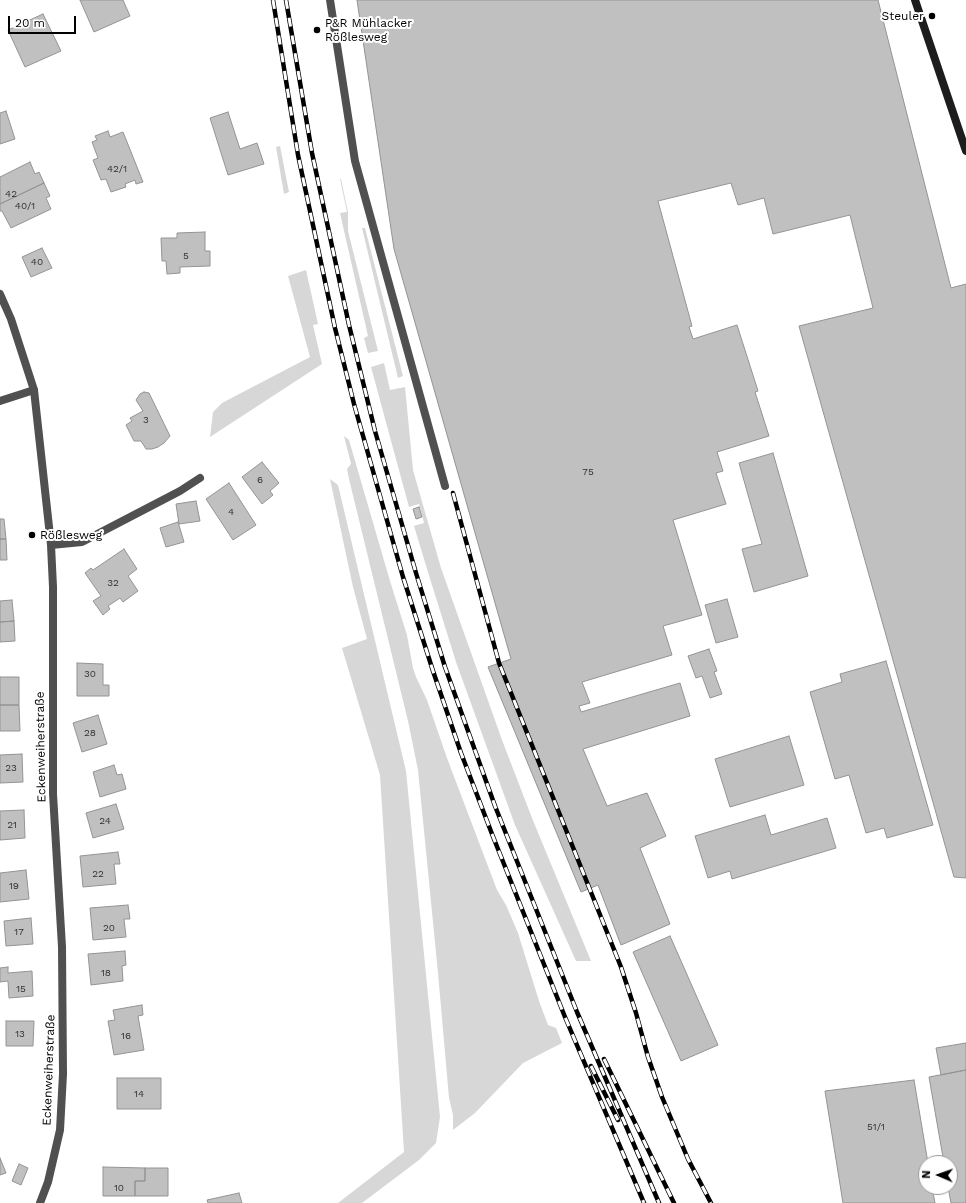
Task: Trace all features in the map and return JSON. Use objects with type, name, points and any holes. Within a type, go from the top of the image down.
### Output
[{"type":"street","points":[[330,0],[356,161],[444,486]]},
{"type":"street","points":[[915,0],[966,151]]},
{"type":"street","name":"Eckenweiherstraße","points":[[0,294],[11,319],[34,390],[51,545],[53,587],[53,794],[62,947],[64,1074],[60,1130],[48,1182],[40,1203]]},
{"type":"street","points":[[0,401],[34,390]]},
{"type":"street","points":[[51,545],[82,542],[180,491],[200,478]]},
{"type":"shaded area","points":[[280,146],[289,192],[284,194],[276,147]]},
{"type":"shaded area","points":[[340,179],[348,212],[348,231],[378,351],[368,353],[364,338],[368,336],[340,213],[347,212]]},
{"type":"shaded area","points":[[362,228],[365,228],[403,376],[398,378]]},
{"type":"shaded area","points":[[306,270],[318,324],[313,325],[322,364],[210,437],[213,412],[222,403],[310,357],[288,276]]},
{"type":"shaded area","points":[[384,363],[390,390],[405,387],[413,470],[441,568],[502,740],[532,818],[591,961],[576,961],[515,825],[456,662],[414,526],[424,523],[419,504],[409,507],[371,367]]},
{"type":"shaded area","points":[[344,436],[349,440],[407,635],[416,677],[427,700],[447,758],[497,890],[506,905],[518,933],[548,1025],[556,1028],[562,1043],[523,1063],[475,1113],[453,1130],[453,1115],[449,1098],[418,770],[408,721],[349,479],[347,469],[351,464]]},
{"type":"shaded area","points":[[330,479],[338,485],[406,771],[440,1117],[436,1143],[419,1160],[362,1203],[338,1203],[404,1152],[380,775],[342,648],[367,639],[353,587]]},
{"type":"building","points":[[80,0],[123,0],[130,16],[94,32]]},
{"type":"building","points":[[357,0],[878,0],[951,288],[966,284],[966,878],[954,877],[799,326],[873,308],[850,215],[773,234],[764,198],[738,205],[731,183],[658,201],[692,326],[689,327],[693,339],[737,325],[758,391],[755,392],[769,436],[717,452],[723,471],[716,473],[726,504],[673,520],[702,615],[663,626],[672,655],[582,682],[590,703],[579,706],[581,712],[680,683],[690,716],[583,749],[607,806],[647,793],[666,836],[640,848],[670,924],[621,945],[598,885],[581,892],[488,667],[511,659],[394,249]]},
{"type":"building","points":[[43,14],[61,51],[25,67],[8,30]]},
{"type":"building","points":[[6,111],[15,139],[0,144],[0,113]]},
{"type":"building","points":[[228,112],[240,149],[257,143],[264,164],[228,175],[210,118]]},
{"type":"building","points":[[108,131],[110,137],[123,132],[143,182],[136,184],[135,180],[125,184],[126,187],[111,192],[106,179],[101,180],[93,160],[98,158],[92,142],[97,140],[95,136]]},
{"type":"building","points":[[30,162],[35,174],[39,172],[44,183],[0,204],[0,177]]},
{"type":"building","points":[[44,183],[50,196],[46,198],[51,209],[11,228],[2,211],[0,211],[0,204]]},
{"type":"building","points":[[205,232],[205,251],[210,251],[210,266],[180,267],[180,273],[167,274],[166,261],[162,261],[161,238],[177,238],[177,233]]},
{"type":"building","points":[[42,248],[52,268],[31,277],[22,257]]},
{"type":"building","points":[[144,392],[149,393],[170,436],[164,443],[152,449],[146,449],[141,441],[134,441],[126,425],[132,421],[130,418],[143,411],[136,400],[140,394]]},
{"type":"building","points":[[773,453],[808,576],[754,592],[742,549],[762,544],[739,463]]},
{"type":"building","points":[[262,462],[279,483],[270,491],[273,495],[262,504],[242,477]]},
{"type":"building","points":[[229,483],[256,525],[233,540],[206,499]]},
{"type":"building","points":[[196,501],[200,521],[179,524],[176,504]]},
{"type":"building","points":[[419,507],[422,517],[416,519],[413,509]]},
{"type":"building","points":[[0,519],[4,519],[6,539],[0,539]]},
{"type":"building","points":[[178,522],[184,542],[166,547],[160,528]]},
{"type":"building","points":[[0,539],[6,539],[7,560],[0,560]]},
{"type":"building","points":[[124,549],[137,569],[128,576],[138,591],[123,602],[120,598],[108,606],[110,609],[103,615],[93,601],[101,596],[85,573],[91,568],[93,570]]},
{"type":"building","points":[[727,599],[738,637],[716,643],[705,605]]},
{"type":"building","points":[[12,600],[14,621],[0,622],[0,601]]},
{"type":"building","points":[[14,621],[15,641],[0,642],[0,622]]},
{"type":"building","points":[[709,649],[717,671],[714,672],[722,694],[710,698],[702,676],[696,678],[688,656]]},
{"type":"building","points":[[886,661],[933,825],[887,838],[884,828],[866,833],[849,775],[835,779],[810,692],[842,682],[840,674]]},
{"type":"building","points":[[77,663],[103,664],[103,685],[109,685],[109,696],[77,696]]},
{"type":"building","points":[[0,677],[19,677],[19,705],[0,705]]},
{"type":"building","points":[[0,705],[19,705],[20,731],[0,731]]},
{"type":"building","points":[[98,715],[107,744],[82,752],[73,723]]},
{"type":"building","points":[[789,736],[804,785],[730,807],[715,759]]},
{"type":"building","points":[[22,754],[23,782],[0,783],[0,755]]},
{"type":"building","points":[[114,765],[117,775],[122,774],[126,789],[100,797],[93,772]]},
{"type":"building","points":[[116,804],[124,829],[93,838],[86,813]]},
{"type":"building","points":[[24,810],[25,838],[0,840],[0,811]]},
{"type":"building","points":[[765,815],[771,835],[827,818],[836,848],[732,879],[730,871],[708,878],[695,836]]},
{"type":"building","points":[[118,852],[120,864],[114,864],[116,884],[83,887],[80,856]]},
{"type":"building","points":[[26,870],[29,899],[0,902],[0,873]]},
{"type":"building","points":[[128,905],[130,919],[124,919],[126,937],[93,940],[90,908]]},
{"type":"building","points":[[31,918],[33,944],[6,946],[4,921]]},
{"type":"building","points":[[670,936],[718,1045],[681,1061],[633,952]]},
{"type":"building","points":[[125,951],[126,965],[122,966],[123,981],[91,985],[88,954]]},
{"type":"building","points":[[8,967],[8,973],[32,971],[33,996],[9,998],[8,981],[0,982],[0,968]]},
{"type":"building","points":[[142,1005],[143,1015],[138,1016],[144,1050],[114,1055],[108,1021],[115,1020],[113,1010]]},
{"type":"building","points":[[6,1021],[34,1021],[33,1046],[6,1046]]},
{"type":"building","points":[[966,1043],[966,1070],[941,1075],[936,1048]]},
{"type":"building","points":[[966,1070],[966,1203],[951,1203],[950,1195],[958,1195],[958,1155],[943,1155],[929,1077]]},
{"type":"building","points":[[117,1078],[161,1078],[161,1109],[117,1109]]},
{"type":"building","points":[[914,1080],[927,1155],[918,1155],[918,1195],[934,1195],[935,1203],[843,1203],[825,1091]]},
{"type":"building","points":[[0,1158],[6,1173],[0,1175]]},
{"type":"building","points":[[19,1164],[28,1168],[21,1185],[12,1181]]},
{"type":"building","points":[[103,1167],[145,1168],[145,1181],[135,1181],[135,1196],[103,1196]]},
{"type":"building","points":[[145,1168],[168,1168],[168,1196],[135,1196],[135,1181],[145,1181]]},
{"type":"building","points":[[239,1193],[242,1203],[208,1203],[207,1200]]},
{"type":"railway","points":[[273,0],[298,155],[335,328],[354,404],[403,577],[461,753],[492,834],[565,1017],[644,1203]]},
{"type":"railway","points":[[286,0],[312,153],[349,325],[375,431],[445,667],[495,806],[577,1012],[659,1203]]},
{"type":"railway","points":[[453,493],[499,663],[621,967],[648,1057],[662,1097],[688,1159],[711,1203]]},
{"type":"railway","points":[[604,1059],[674,1203]]},
{"type":"railway","points":[[591,1066],[618,1120]]},
{"type":"place","name":"Steuler","points":[[932,16]]},
{"type":"place","name":"P&R Mühlacker Rößlesweg","points":[[317,30]]},
{"type":"place","name":"Rößlesweg","points":[[32,535]]}]
